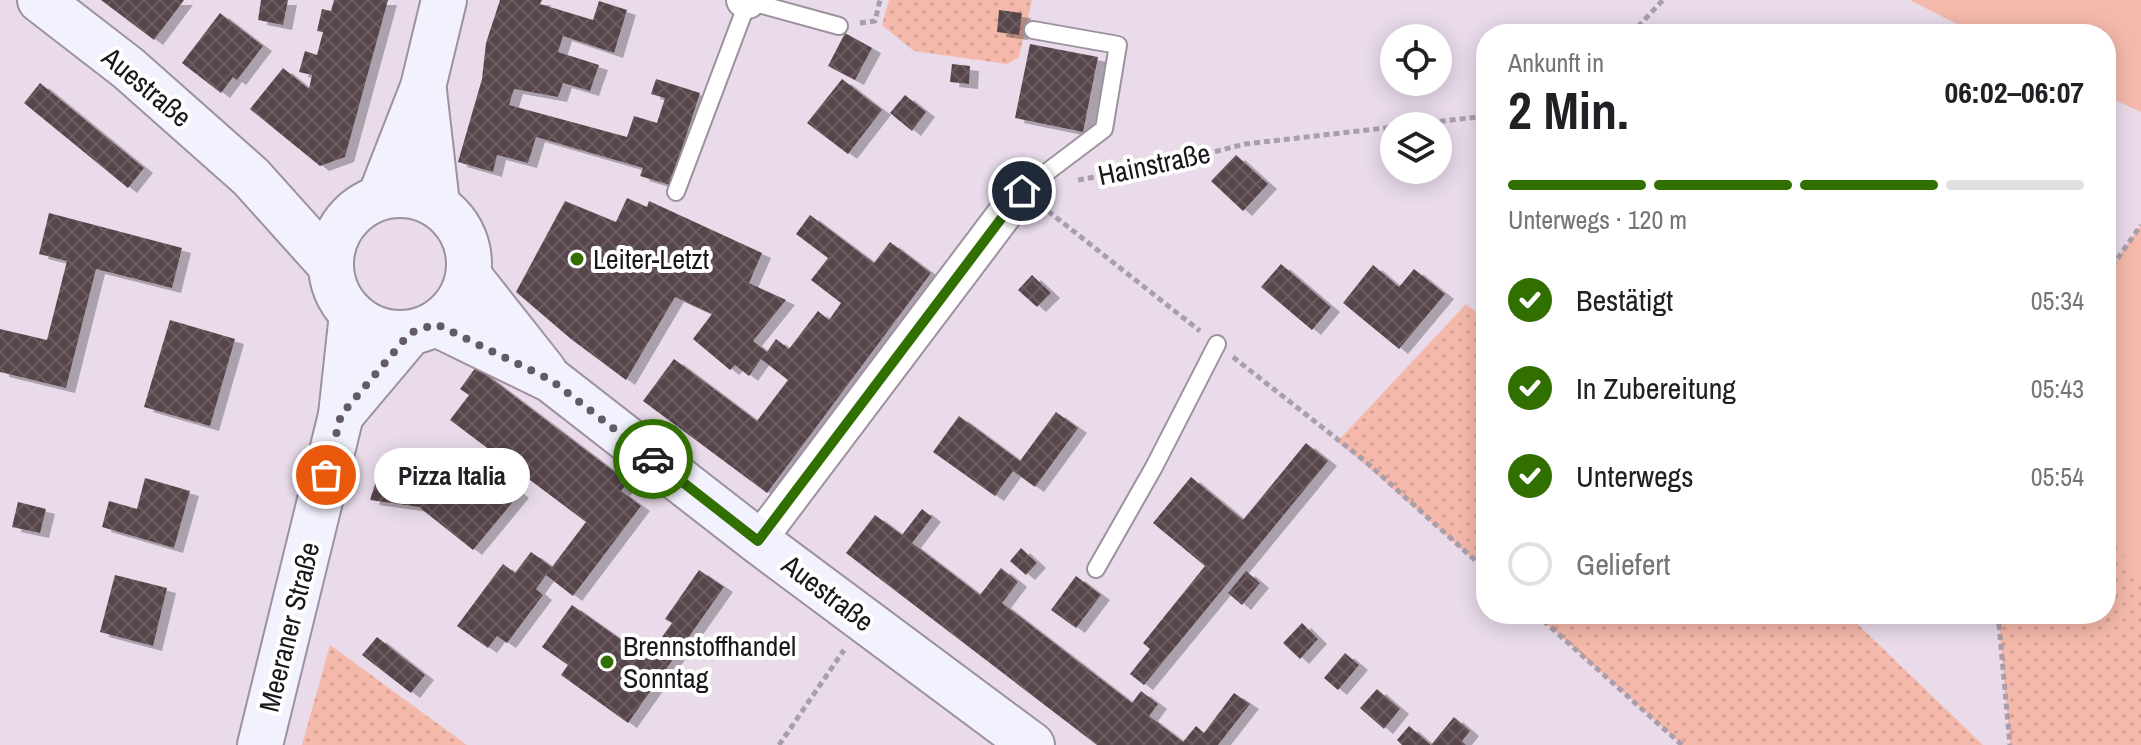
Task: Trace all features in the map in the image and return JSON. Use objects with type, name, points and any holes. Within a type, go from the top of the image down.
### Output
[{"type":"street","name":"Auestraße","points":[[40,0],[128,68],[251,177],[331,266]]},
{"type":"street","points":[[365,206],[400,194],[437,204],[449,214],[465,239],[469,252],[469,276],[463,295],[451,312],[423,329],[389,333],[369,326],[352,314],[337,293],[331,266],[333,246],[340,230],[365,206],[423,87],[444,0]]},
{"type":"street","points":[[423,87],[437,204]]},
{"type":"street","name":"Auestraße","points":[[251,177],[365,206]]},
{"type":"street","points":[[758,541],[1022,191]]},
{"type":"street","name":"Auestraße","points":[[469,276],[551,380],[758,541],[1032,745]]},
{"type":"street","name":"Meeraner Straße","points":[[260,745],[341,415],[352,314]]},
{"type":"street","name":"Auestraße","points":[[423,329],[551,380]]},
{"type":"street","name":"Meeraner Straße","points":[[341,415],[423,329]]},
{"type":"lane","points":[[676,192],[746,0],[839,26]]},
{"type":"lane","points":[[1022,191],[1104,129],[1118,45],[1033,30]]},
{"type":"lane","points":[[1096,569],[1154,467],[1217,344]]},
{"type":"path","points":[[1640,24],[1663,0]]},
{"type":"path","name":"Hainstraße","points":[[1452,120],[1476,117]]},
{"type":"path","name":"Hainstraße","points":[[1022,191],[1162,165],[1245,144],[1380,128]]},
{"type":"path","points":[[1022,191],[1365,461],[1476,561]]},
{"type":"path","points":[[2116,261],[2141,225]]},
{"type":"path","points":[[779,745],[865,621]]},
{"type":"path","points":[[1547,624],[1682,745]]},
{"type":"path","points":[[1999,624],[2010,745]]},
{"type":"shaded area","points":[[889,0],[1032,0],[1019,57],[1007,64],[914,51],[882,25]]},
{"type":"shaded area","points":[[1910,0],[2141,0],[2141,112],[2116,101],[2116,24],[1957,24]]},
{"type":"shaded area","points":[[2141,225],[2141,579],[2116,546],[2116,261]]},
{"type":"shaded area","points":[[1466,304],[1476,312],[1476,561],[1338,441]]},
{"type":"shaded area","points":[[2116,546],[2141,579],[2141,745],[2010,745],[1999,624],[2116,624]]},
{"type":"shaded area","points":[[1547,624],[1857,624],[1983,745],[1682,745]]},
{"type":"shaded area","points":[[330,645],[467,745],[302,745]]},
{"type":"building","points":[[101,0],[184,0],[154,40]]},
{"type":"building","points":[[261,0],[288,0],[283,25],[258,20]]},
{"type":"building","points":[[334,0],[388,0],[345,157],[320,166],[250,109],[283,68],[309,89],[312,75],[299,72],[305,51],[317,55],[323,32],[317,31],[322,9],[331,11]]},
{"type":"building","points":[[500,0],[542,0],[540,4],[593,20],[599,1],[627,10],[614,53],[563,36],[558,52],[599,65],[590,91],[563,83],[558,97],[514,89],[509,105],[627,137],[634,116],[657,123],[665,98],[651,94],[656,79],[700,93],[670,185],[640,176],[643,168],[536,137],[528,163],[497,155],[493,172],[458,162],[482,79],[486,43]]},
{"type":"building","points":[[999,10],[1022,13],[1019,35],[997,32]]},
{"type":"building","points":[[220,13],[263,46],[237,80],[233,77],[221,93],[182,63]]},
{"type":"building","points":[[845,33],[872,48],[855,80],[828,66]]},
{"type":"building","points":[[1030,44],[1098,57],[1083,132],[1015,118]]},
{"type":"building","points":[[952,64],[970,66],[969,84],[950,82]]},
{"type":"building","points":[[842,79],[882,110],[848,154],[807,123]]},
{"type":"building","points":[[40,83],[144,168],[128,188],[24,103]]},
{"type":"building","points":[[905,95],[926,112],[912,131],[890,113]]},
{"type":"building","points":[[1236,155],[1268,184],[1243,211],[1211,181]]},
{"type":"building","points":[[627,198],[647,207],[649,201],[762,253],[749,283],[786,300],[753,341],[767,352],[776,339],[789,349],[818,311],[829,320],[841,303],[811,280],[828,258],[796,234],[810,215],[874,263],[890,242],[931,273],[767,493],[643,401],[674,359],[757,421],[788,380],[761,359],[749,376],[735,365],[730,370],[693,339],[712,314],[675,297],[626,380],[516,292],[565,201],[616,222]]},
{"type":"building","points":[[49,213],[182,248],[172,288],[96,269],[66,388],[0,372],[0,329],[47,340],[67,261],[39,254]]},
{"type":"building","points":[[1281,264],[1331,307],[1312,330],[1261,287]]},
{"type":"building","points":[[1373,265],[1399,287],[1414,269],[1445,294],[1399,349],[1343,303]]},
{"type":"building","points":[[1032,275],[1051,293],[1037,307],[1018,290]]},
{"type":"building","points":[[170,320],[235,339],[210,426],[144,407]]},
{"type":"building","points":[[476,367],[628,482],[621,491],[641,506],[573,596],[546,575],[536,589],[543,595],[507,643],[497,636],[488,648],[457,626],[503,564],[515,573],[531,552],[552,567],[586,522],[450,420],[469,395],[460,389]]},
{"type":"building","points":[[1056,412],[1078,428],[1035,487],[1013,471],[995,496],[933,452],[959,416],[1020,461]]},
{"type":"building","points":[[1306,443],[1328,461],[1144,685],[1130,674],[1150,649],[1143,643],[1205,566],[1153,523],[1191,477],[1243,520]]},
{"type":"building","points":[[382,462],[442,479],[463,496],[487,466],[520,493],[473,550],[419,507],[370,500]]},
{"type":"building","points":[[145,478],[190,491],[174,548],[102,527],[109,501],[137,509]]},
{"type":"building","points":[[18,502],[46,509],[40,533],[12,527]]},
{"type":"building","points":[[922,509],[932,517],[912,543],[980,595],[1001,568],[1018,582],[1002,603],[1132,703],[1141,691],[1158,704],[1149,716],[1183,742],[1196,726],[1204,733],[1234,693],[1250,704],[1218,745],[1097,745],[846,553],[875,515],[902,535]]},
{"type":"building","points":[[1021,548],[1037,563],[1026,575],[1010,561]]},
{"type":"building","name":"Brennstoffhandel Sonntag","points":[[699,570],[724,587],[628,723],[561,675],[568,665],[542,647],[572,605],[647,658],[672,623],[665,619]]},
{"type":"building","points":[[1246,571],[1260,583],[1242,605],[1228,593]]},
{"type":"building","points":[[115,575],[167,588],[153,646],[100,632]]},
{"type":"building","points":[[1076,576],[1101,595],[1076,628],[1051,610]]},
{"type":"building","points":[[1302,623],[1318,639],[1300,659],[1283,643]]},
{"type":"building","points":[[377,637],[425,675],[411,693],[362,655]]},
{"type":"building","points":[[1345,653],[1359,665],[1338,690],[1324,678]]},
{"type":"building","points":[[1377,689],[1400,709],[1384,729],[1360,708]]},
{"type":"building","points":[[1454,717],[1470,731],[1462,741],[1466,745],[1431,745]]},
{"type":"building","points":[[1409,726],[1431,745],[1402,745],[1397,740]]},
{"type":"way so far","points":[[326,475],[341,415],[410,333],[436,324],[551,380],[653,459]]},
{"type":"place","name":"Leiter-Letzt","points":[[577,259]]},
{"type":"place","name":"Pizza Italia","points":[[326,475]]},
{"type":"place","name":"Brennstoffhandel Sonntag","points":[[607,662]]},
{"type":"route","points":[[653,459],[758,541],[1022,191]]}]
